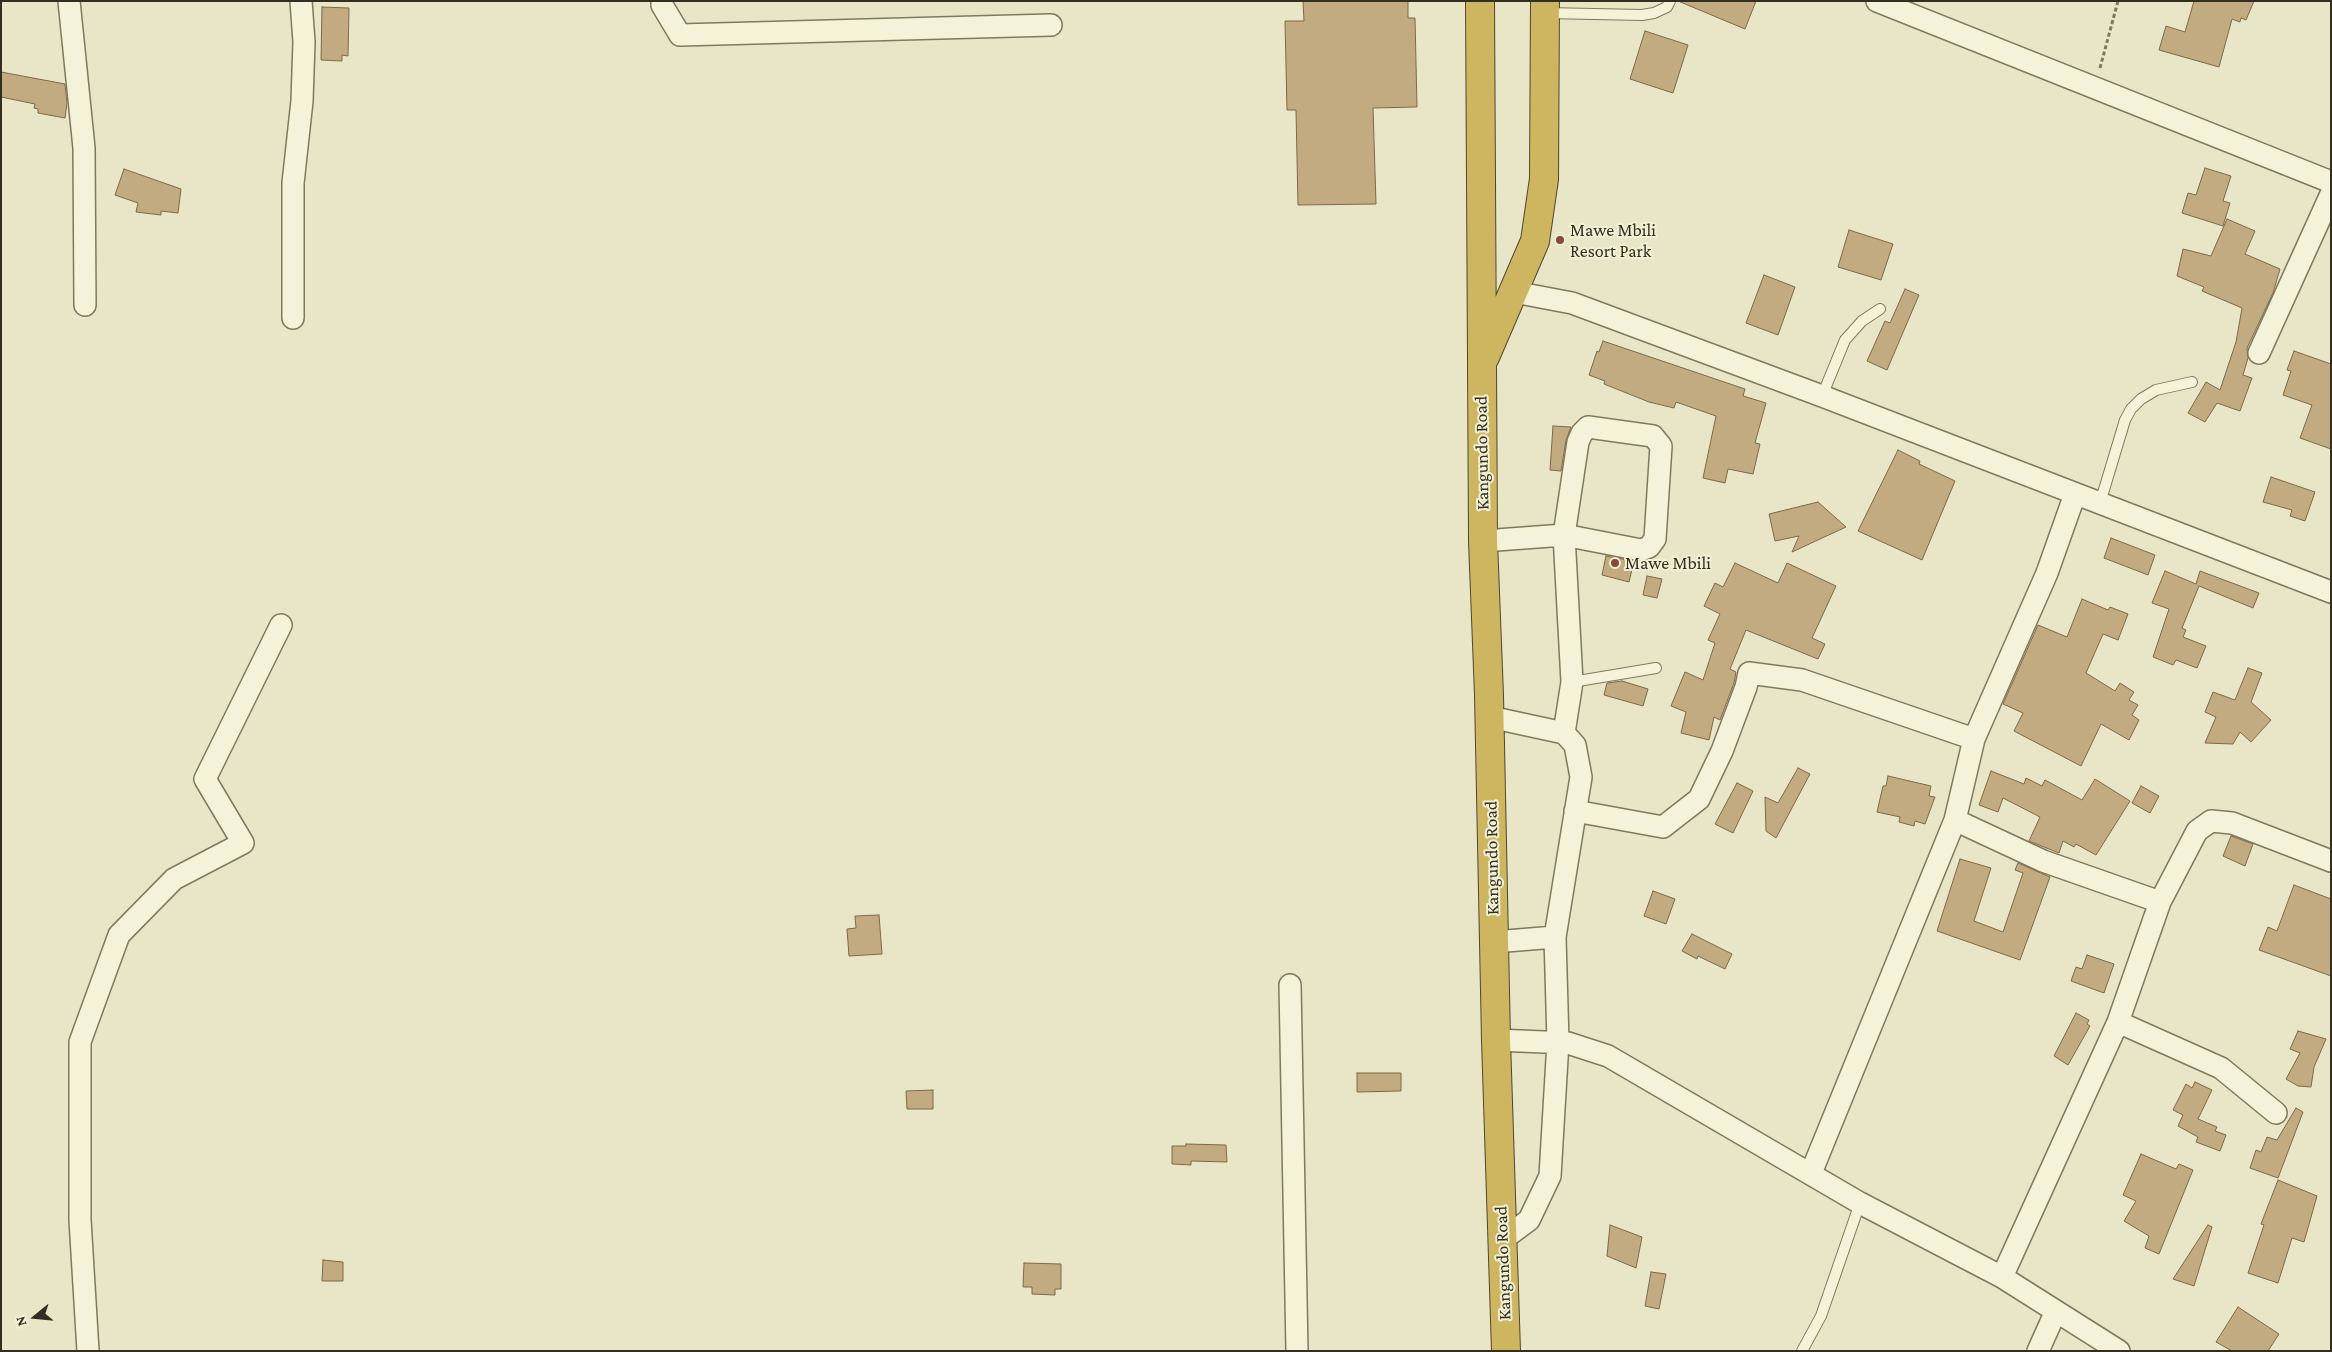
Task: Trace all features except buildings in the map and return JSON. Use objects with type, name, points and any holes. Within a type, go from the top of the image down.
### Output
[{"type":"highway","name":"Kangundo Road","points":[[1480,1],[1483,541],[1490,716],[1496,1040],[1506,1351]]},
{"type":"highway","name":"Kangundo Road","points":[[1481,365],[1535,241],[1544,178],[1545,7]]},
{"type":"street","points":[[69,1],[84,148],[85,305]]},
{"type":"street","points":[[294,318],[293,183],[302,101],[304,42],[301,1]]},
{"type":"street","points":[[662,1],[662,5],[680,35],[1051,25]]},
{"type":"street","points":[[1877,1],[2331,182]]},
{"type":"street","points":[[2259,354],[2331,194]]},
{"type":"street","points":[[1514,292],[1572,303],[1822,396],[2331,592]]},
{"type":"street","points":[[1483,541],[1564,535],[1641,550],[1648,547],[1655,539],[1661,446],[1653,436],[1588,428],[1582,433],[1578,442],[1564,535],[1572,682],[1564,733]]},
{"type":"street","points":[[1810,1173],[1955,820],[1974,740],[2047,573],[2075,494]]},
{"type":"street","points":[[88,1351],[80,1220],[80,1042],[119,936],[174,879],[243,843],[205,779],[280,625]]},
{"type":"street","points":[[1576,811],[1663,827],[1699,799],[1722,751],[1749,673],[1802,680],[1974,740]]},
{"type":"street","points":[[1490,716],[1564,733],[1576,745],[1581,777],[1555,937],[1558,1042],[1550,1176],[1529,1220],[1502,1240]]},
{"type":"street","points":[[1955,820],[2043,860],[2160,902]]},
{"type":"street","points":[[2002,1277],[2118,1022],[2160,902],[2197,831],[2211,821],[2232,823],[2331,861]]},
{"type":"street","points":[[1494,942],[1555,937]]},
{"type":"street","points":[[1290,984],[1297,1351]]},
{"type":"street","points":[[2118,1022],[2221,1068],[2276,1113]]},
{"type":"street","points":[[1496,1040],[1568,1043],[1608,1056],[1860,1203],[2002,1277],[2119,1351]]},
{"type":"street","points":[[2038,1351],[2056,1311]]},
{"type":"lane","points":[[1545,7],[1642,16],[1654,14],[1667,8],[1670,1]]},
{"type":"lane","points":[[1822,396],[1845,340],[1862,321],[1880,309]]},
{"type":"lane","points":[[2100,503],[2125,420],[2131,409],[2141,399],[2156,390],[2192,382]]},
{"type":"lane","points":[[1572,682],[1656,668]]},
{"type":"lane","points":[[1802,1351],[1821,1316],[1860,1203]]},
{"type":"path","points":[[2095,87],[2118,1]]},
{"type":"place","name":"Mawe Mbili Resort Park","points":[[1560,240]]},
{"type":"place","name":"Mawe Mbili","points":[[1615,563]]}]
